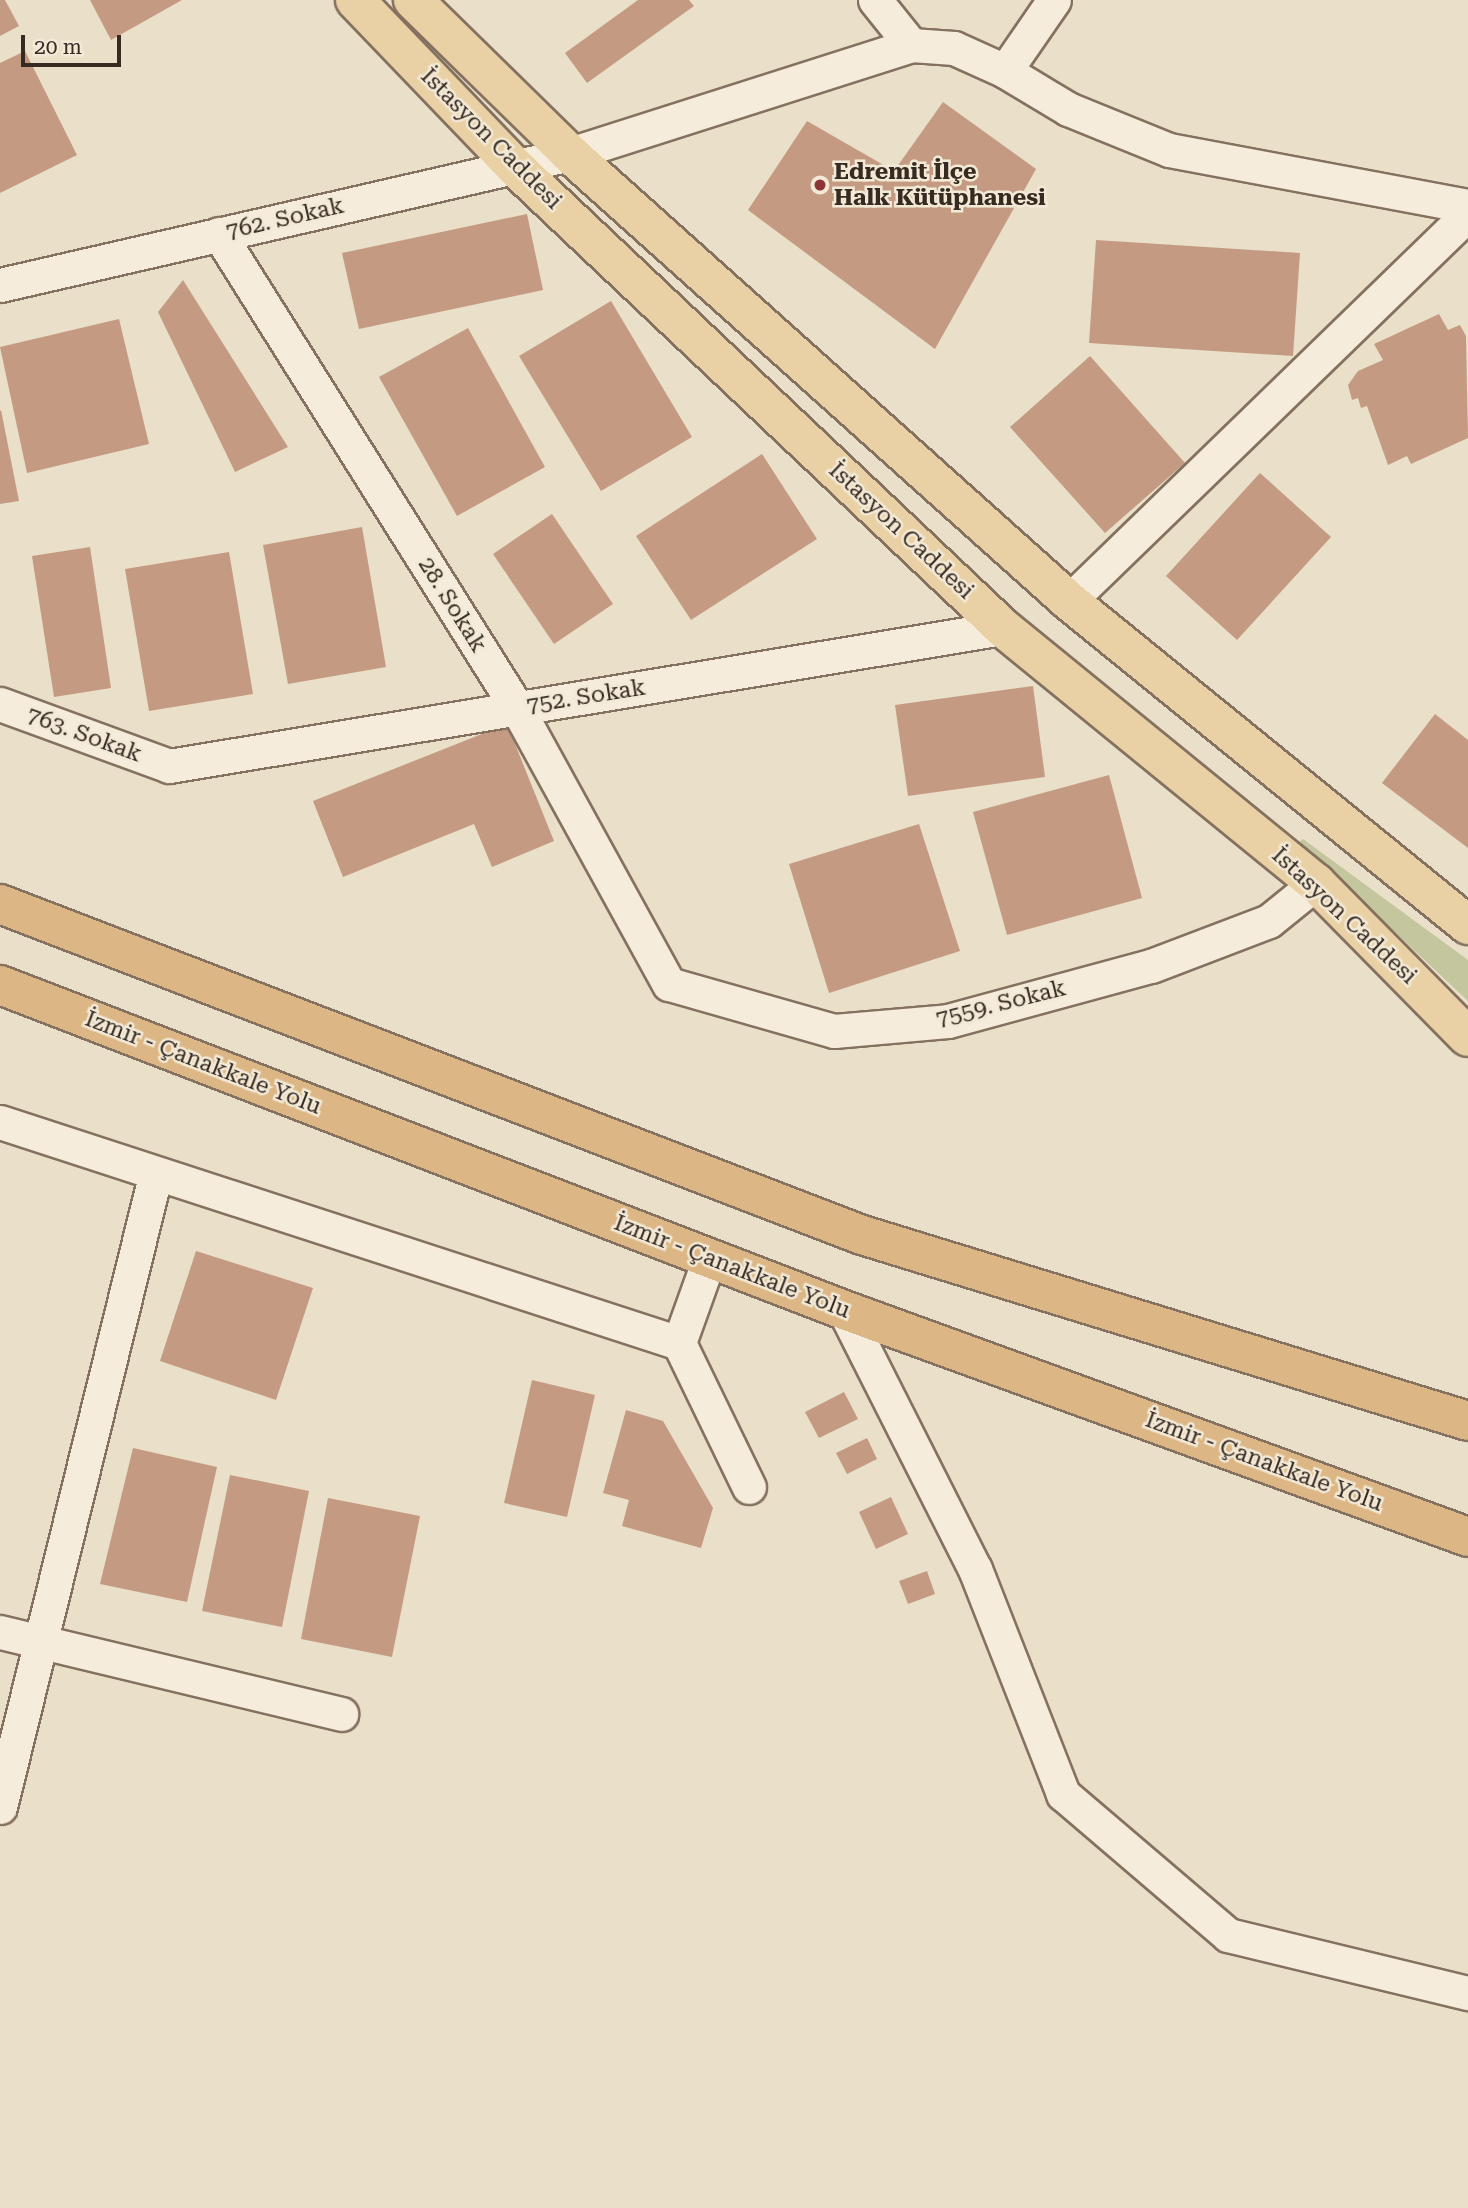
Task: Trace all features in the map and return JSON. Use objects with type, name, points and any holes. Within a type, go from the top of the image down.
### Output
[{"type":"highway","points":[[0,904],[862,1235],[1468,1420]]},
{"type":"highway","name":"İzmir - Çanakkale Yolu","points":[[0,985],[844,1310],[1468,1537]]},
{"type":"main road","name":"İstasyon Caddesi","points":[[355,0],[515,167],[1003,628],[1316,883],[1468,1037]]},
{"type":"main road","name":"İstasyon Caddesi","points":[[413,0],[570,154],[1069,601],[1468,925]]},
{"type":"street","points":[[874,0],[911,45],[954,48],[1005,71],[1068,109],[1170,150],[1468,206]]},
{"type":"street","points":[[1005,71],[1054,0]]},
{"type":"street","name":"762. Sokak","points":[[0,285],[570,154],[911,45]]},
{"type":"street","points":[[1069,601],[1468,214]]},
{"type":"street","name":"28. Sokak","points":[[219,234],[517,708],[669,984]]},
{"type":"street","name":"752. Sokak","points":[[169,766],[1003,628]]},
{"type":"street","name":"763. Sokak","points":[[0,704],[169,766]]},
{"type":"street","name":"7559. Sokak","points":[[669,984],[834,1031],[948,1021],[1151,966],[1257,926],[1316,883]]},
{"type":"street","points":[[0,1122],[155,1176],[679,1343]]},
{"type":"street","points":[[0,1807],[155,1176]]},
{"type":"street","points":[[709,1259],[679,1343],[749,1487]]},
{"type":"street","points":[[844,1310],[975,1569],[1063,1794],[1228,1935],[1468,1993]]},
{"type":"street","points":[[0,1632],[341,1714]]},
{"type":"green space","points":[[1303,839],[1468,960],[1468,1001],[1299,842]]},
{"type":"building","points":[[0,0],[5,0],[19,26],[0,36]]},
{"type":"building","points":[[90,0],[182,0],[111,40]]},
{"type":"building","points":[[638,0],[689,0],[694,6],[587,83],[565,53]]},
{"type":"building","points":[[25,51],[77,155],[0,193],[0,63]]},
{"type":"building","points":[[943,102],[1036,169],[935,349],[748,210],[807,121],[894,171]]},
{"type":"building","points":[[527,214],[543,290],[359,329],[342,253]]},
{"type":"building","points":[[1096,240],[1300,253],[1293,356],[1089,343]]},
{"type":"building","points":[[183,280],[288,447],[235,472],[158,312]]},
{"type":"building","points":[[611,301],[692,437],[601,491],[519,356]]},
{"type":"building","points":[[1439,314],[1448,330],[1460,325],[1466,336],[1468,438],[1411,464],[1407,456],[1388,465],[1367,406],[1361,408],[1358,398],[1352,400],[1348,385],[1358,371],[1383,360],[1374,344]]},
{"type":"building","points":[[119,319],[149,444],[27,473],[0,347]]},
{"type":"building","points":[[468,328],[545,467],[457,516],[379,377]]},
{"type":"building","points":[[1090,356],[1185,463],[1105,533],[1010,427]]},
{"type":"building","points":[[0,411],[19,501],[0,504]]},
{"type":"building","points":[[762,454],[817,539],[691,620],[636,536]]},
{"type":"building","points":[[1260,473],[1331,537],[1237,640],[1166,576]]},
{"type":"building","points":[[552,514],[613,604],[554,644],[493,554]]},
{"type":"building","points":[[362,527],[386,667],[288,684],[263,545]]},
{"type":"building","points":[[90,547],[111,688],[54,697],[32,556]]},
{"type":"building","points":[[229,552],[253,694],[149,711],[125,569]]},
{"type":"building","points":[[1033,686],[1045,777],[908,796],[895,705]]},
{"type":"building","points":[[1435,714],[1468,740],[1468,848],[1382,783]]},
{"type":"building","points":[[507,724],[554,841],[492,867],[474,824],[343,877],[313,801]]},
{"type":"building","points":[[1109,775],[1142,898],[1007,935],[973,812]]},
{"type":"building","points":[[919,824],[960,951],[829,993],[789,864]]},
{"type":"building","points":[[196,1251],[313,1288],[276,1400],[160,1361]]},
{"type":"building","points":[[532,1380],[595,1395],[567,1517],[504,1503]]},
{"type":"building","points":[[844,1392],[858,1419],[819,1438],[805,1412]]},
{"type":"building","points":[[626,1410],[663,1421],[713,1508],[701,1548],[622,1526],[629,1500],[603,1493]]},
{"type":"building","points":[[867,1438],[877,1459],[847,1474],[836,1453]]},
{"type":"building","points":[[133,1448],[217,1467],[187,1602],[100,1584]]},
{"type":"building","points":[[230,1475],[309,1491],[282,1627],[202,1611]]},
{"type":"building","points":[[891,1497],[908,1534],[876,1549],[859,1512]]},
{"type":"building","points":[[328,1498],[420,1516],[392,1657],[301,1639]]},
{"type":"building","points":[[927,1571],[935,1594],[908,1604],[899,1581]]},
{"type":"place","name":"Edremit İlçe Halk Kütüphanesi","points":[[820,185]]}]
